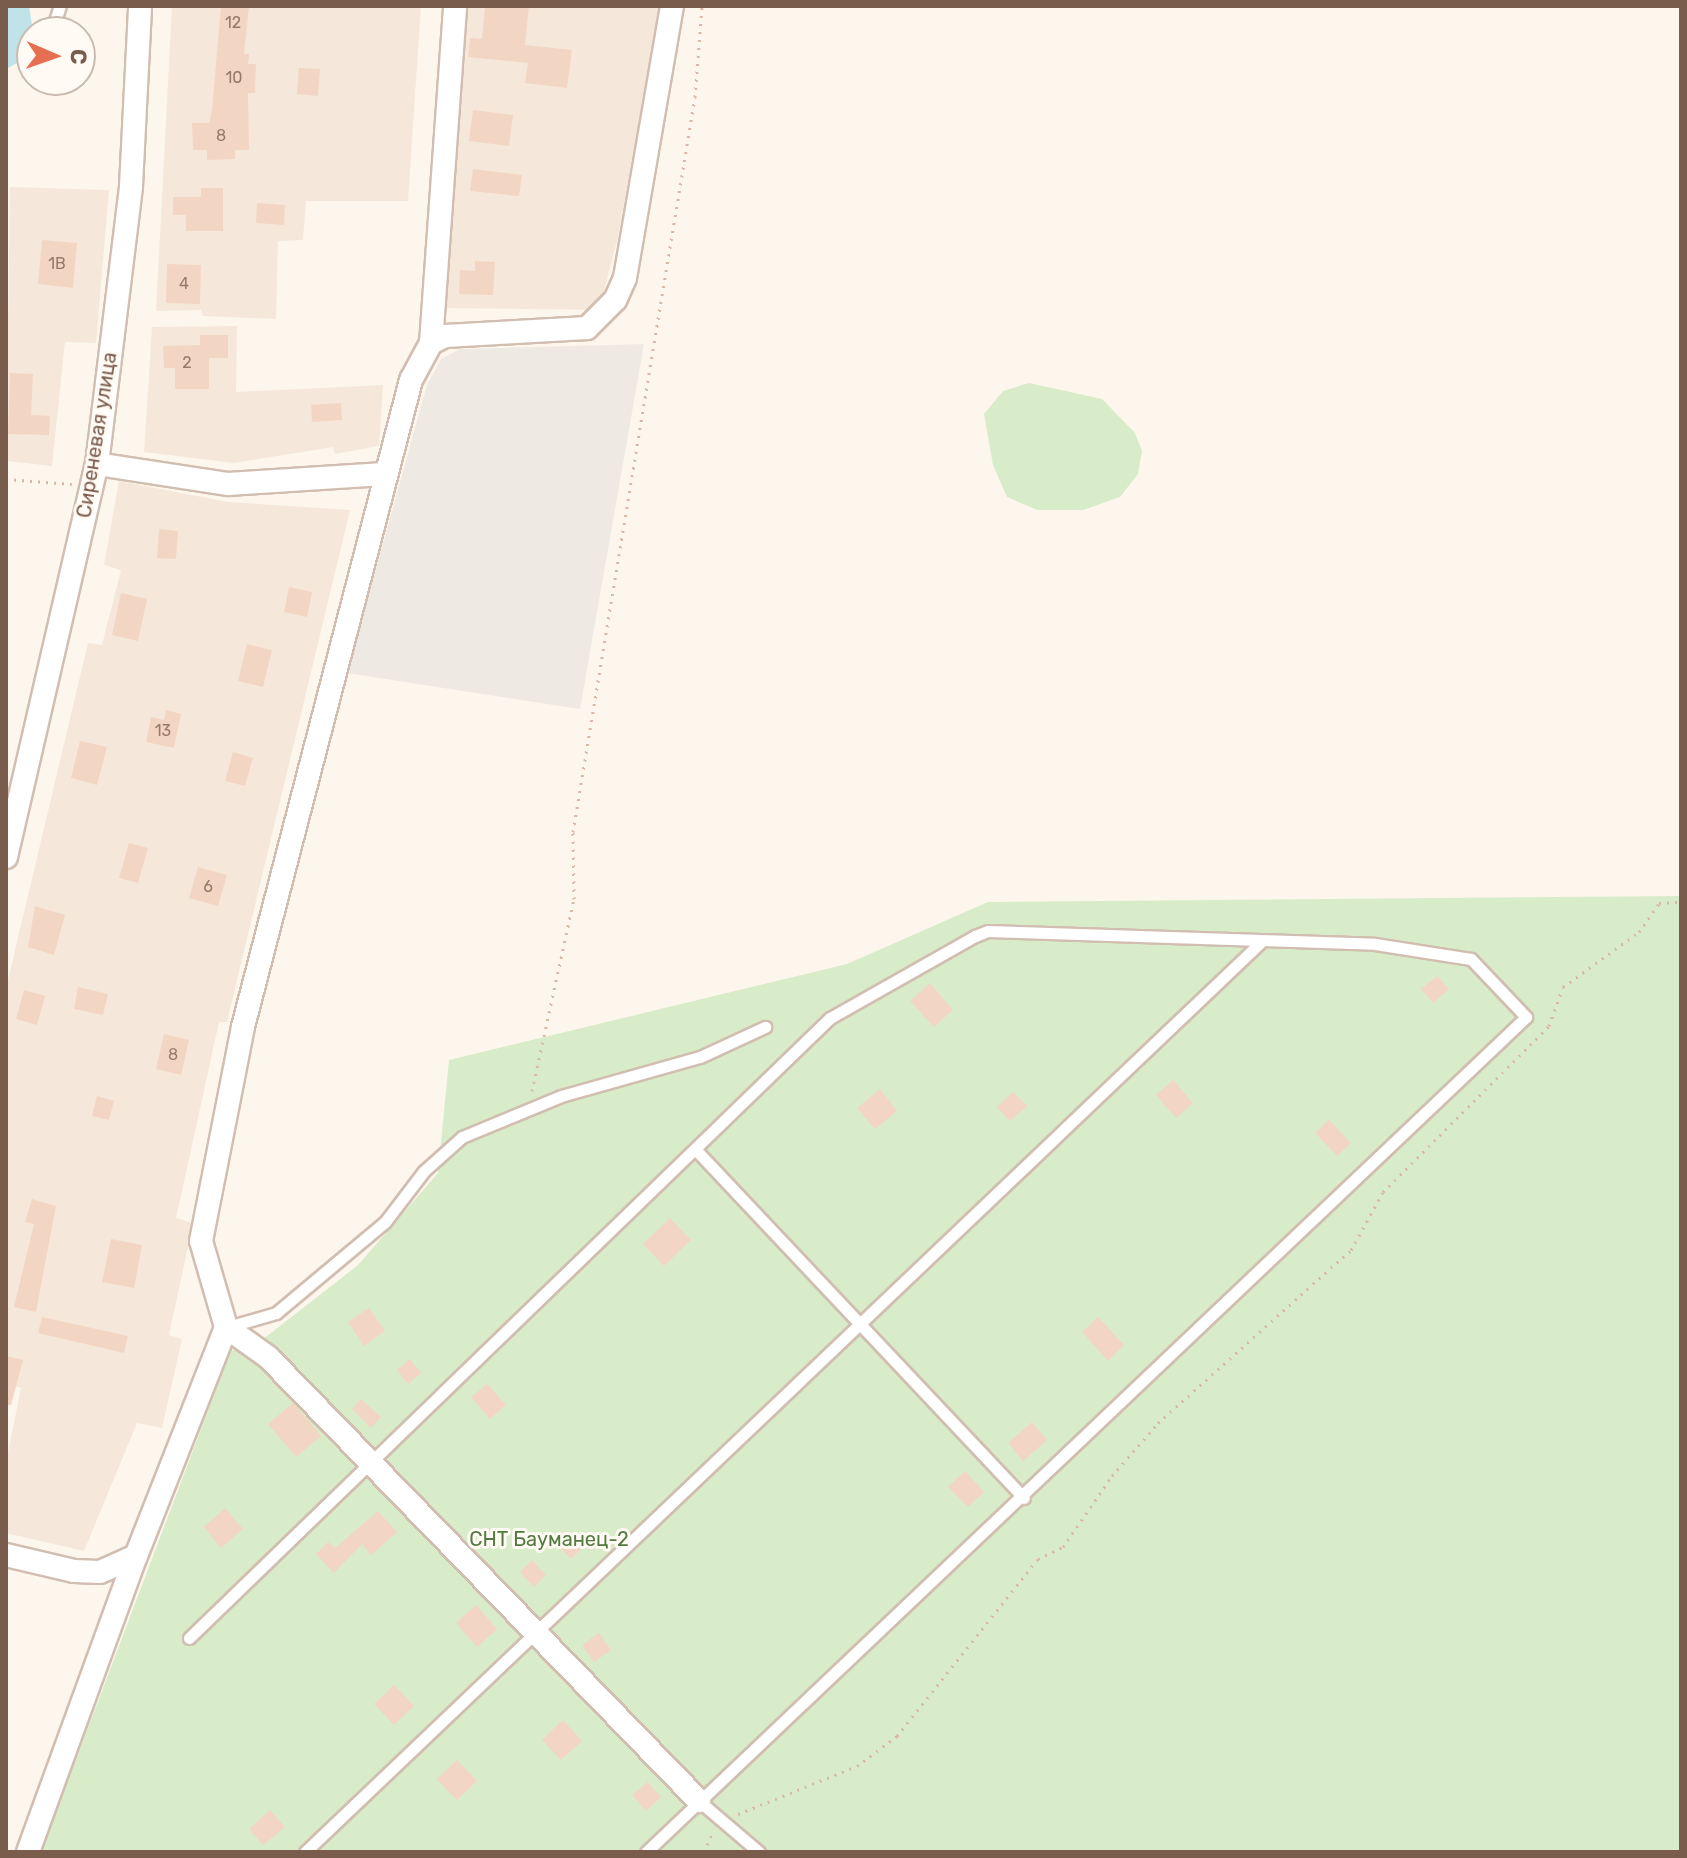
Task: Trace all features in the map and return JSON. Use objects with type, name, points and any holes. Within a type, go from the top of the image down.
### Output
[{"type":"street","name":"Сиреневая улица","points":[[6,857],[94,475],[131,186],[140,6]]},
{"type":"street","points":[[455,6],[431,343],[411,380],[384,474],[243,1027],[202,1217],[208,1273],[226,1327],[268,1357],[699,1801]]},
{"type":"street","points":[[431,343],[445,336],[587,328],[615,300],[625,278],[672,6]]},
{"type":"street","points":[[94,475],[228,484],[384,474]]},
{"type":"street","points":[[28,1852],[136,1556],[226,1327]]},
{"type":"street","points":[[6,1555],[74,1571],[100,1572],[136,1556]]},
{"type":"lane","points":[[189,1638],[367,1461],[696,1150],[830,1018],[988,931],[1375,944],[1462,954],[1526,1017],[1024,1498],[646,1852]]},
{"type":"lane","points":[[305,1852],[864,1324],[1261,942]]},
{"type":"lane","points":[[226,1327],[276,1313],[385,1222],[424,1171],[462,1137],[529,1108],[656,1073],[765,1027]]},
{"type":"lane","points":[[696,1150],[864,1324],[1024,1498]]},
{"type":"lane","points":[[699,1801],[759,1852]]},
{"type":"path","points":[[529,1108],[574,899],[573,832],[695,97],[702,6]]},
{"type":"path","points":[[6,479],[94,475]]},
{"type":"path","points":[[704,1852],[721,1820],[776,1803],[857,1766],[897,1736],[1038,1559],[1063,1547],[1112,1476],[1158,1423],[1351,1250],[1383,1192],[1549,1026],[1563,987],[1639,932],[1659,903],[1681,902]]},
{"type":"shaded area","points":[[172,6],[421,6],[408,201],[306,201],[303,240],[278,241],[276,319],[203,316],[201,310],[156,311]]},
{"type":"shaded area","points":[[468,6],[660,6],[617,241],[599,310],[444,308]]},
{"type":"shaded area","points":[[10,187],[109,190],[96,343],[65,342],[52,466],[6,461]]},
{"type":"shaded area","points":[[237,326],[236,392],[383,385],[379,446],[335,454],[333,447],[234,463],[144,452],[152,327]]},
{"type":"shaded area","points":[[644,344],[580,709],[347,673],[427,385],[441,359],[460,349]]},
{"type":"shaded area","points":[[119,481],[228,502],[350,510],[227,1022],[219,1022],[176,1218],[193,1223],[169,1335],[182,1339],[162,1428],[137,1423],[84,1551],[6,1533],[6,1462],[21,1388],[6,1384],[6,988],[88,643],[102,645],[121,570],[104,565]]},
{"type":"green space","points":[[1029,383],[1102,399],[1135,433],[1142,451],[1138,474],[1120,497],[1083,510],[1037,510],[1007,497],[993,465],[984,414],[1003,391]]},
{"type":"green space","name":"СНТ Бауманец-2","points":[[1681,896],[1681,1852],[41,1852],[231,1350],[271,1352],[262,1340],[358,1265],[438,1173],[449,1060],[847,964],[988,902]]},
{"type":"water","points":[[6,6],[29,6],[31,16],[16,16],[16,64],[6,69]]},
{"type":"building","points":[[221,6],[249,6],[244,54],[249,54],[248,64],[256,64],[255,93],[248,93],[249,150],[235,150],[235,159],[207,160],[207,150],[193,150],[192,123],[209,123]]},
{"type":"building","points":[[485,6],[529,6],[525,45],[572,50],[567,88],[525,83],[528,63],[468,57],[470,38],[482,39]]},
{"type":"building","points":[[299,68],[320,69],[318,96],[297,94]]},
{"type":"building","points":[[473,110],[513,115],[509,146],[469,141]]},
{"type":"building","points":[[473,169],[522,175],[519,196],[470,191]]},
{"type":"building","points":[[201,188],[223,188],[223,231],[186,231],[186,215],[173,215],[173,197],[201,197]]},
{"type":"building","points":[[257,203],[285,205],[284,225],[256,223]]},
{"type":"building","points":[[42,240],[77,243],[73,288],[38,284]]},
{"type":"building","points":[[475,261],[495,262],[493,295],[459,294],[460,270],[475,271]]},
{"type":"building","points":[[167,264],[201,265],[200,304],[166,303]]},
{"type":"building","points":[[200,335],[228,335],[228,358],[209,358],[209,389],[175,389],[175,368],[164,368],[163,346],[200,345]]},
{"type":"building","points":[[10,373],[33,374],[31,415],[50,416],[49,435],[8,434]]},
{"type":"building","points":[[341,403],[342,420],[312,422],[311,405]]},
{"type":"building","points":[[159,529],[178,531],[176,559],[157,558]]},
{"type":"building","points":[[289,587],[312,592],[307,617],[284,612]]},
{"type":"building","points":[[121,593],[147,599],[138,641],[112,635]]},
{"type":"building","points":[[247,644],[272,650],[263,687],[238,681]]},
{"type":"building","points":[[166,710],[181,714],[174,748],[146,742],[151,717],[164,720]]},
{"type":"building","points":[[80,741],[107,747],[97,785],[71,778]]},
{"type":"building","points":[[233,752],[253,758],[245,786],[225,781]]},
{"type":"building","points":[[129,843],[148,848],[138,883],[119,878]]},
{"type":"building","points":[[198,867],[227,875],[218,906],[189,898]]},
{"type":"building","points":[[35,906],[65,915],[54,955],[28,947]]},
{"type":"building","points":[[1437,976],[1449,989],[1433,1003],[1421,989]]},
{"type":"building","points":[[930,983],[953,1010],[934,1027],[910,1001]]},
{"type":"building","points":[[78,987],[108,994],[103,1015],[74,1009]]},
{"type":"building","points":[[24,990],[45,996],[37,1025],[16,1019]]},
{"type":"building","points":[[164,1034],[189,1040],[181,1075],[156,1069]]},
{"type":"building","points":[[1173,1080],[1193,1103],[1176,1118],[1156,1095]]},
{"type":"building","points":[[880,1089],[897,1111],[875,1129],[857,1108]]},
{"type":"building","points":[[1013,1092],[1027,1106],[1010,1121],[997,1107]]},
{"type":"building","points":[[97,1096],[114,1101],[109,1120],[92,1116]]},
{"type":"building","points":[[1329,1120],[1351,1143],[1337,1156],[1315,1133]]},
{"type":"building","points":[[32,1199],[56,1206],[36,1312],[14,1307],[34,1224],[25,1222]]},
{"type":"building","points":[[670,1218],[691,1240],[664,1266],[643,1244]]},
{"type":"building","points":[[111,1239],[142,1245],[134,1288],[102,1282]]},
{"type":"building","points":[[369,1308],[385,1331],[364,1346],[348,1322]]},
{"type":"building","points":[[42,1317],[128,1336],[124,1353],[38,1333]]},
{"type":"building","points":[[1098,1317],[1124,1345],[1108,1361],[1082,1332]]},
{"type":"building","points":[[6,1356],[23,1360],[11,1405],[6,1405]]},
{"type":"building","points":[[410,1359],[421,1373],[408,1384],[397,1370]]},
{"type":"building","points":[[487,1384],[506,1405],[490,1419],[471,1397]]},
{"type":"building","points":[[361,1399],[381,1417],[371,1428],[352,1409]]},
{"type":"building","points":[[293,1403],[321,1436],[296,1457],[268,1424]]},
{"type":"building","points":[[1032,1422],[1047,1440],[1023,1461],[1008,1443]]},
{"type":"building","points":[[965,1471],[984,1492],[968,1507],[948,1487]]},
{"type":"building","points":[[225,1508],[243,1529],[221,1548],[204,1527]]},
{"type":"building","points":[[378,1511],[397,1532],[371,1555],[362,1544],[334,1573],[316,1554],[328,1542],[335,1548]]},
{"type":"building","points":[[564,1531],[581,1549],[571,1559],[553,1541]]},
{"type":"building","points":[[532,1560],[546,1575],[534,1587],[520,1572]]},
{"type":"building","points":[[476,1605],[497,1629],[477,1647],[456,1623]]},
{"type":"building","points":[[599,1633],[611,1650],[594,1662],[582,1645]]},
{"type":"building","points":[[394,1685],[414,1706],[394,1725],[374,1704]]},
{"type":"building","points":[[563,1720],[582,1741],[561,1760],[542,1740]]},
{"type":"building","points":[[457,1760],[477,1781],[457,1800],[437,1779]]},
{"type":"building","points":[[648,1782],[661,1797],[646,1811],[632,1795]]},
{"type":"building","points":[[270,1810],[285,1827],[263,1845],[249,1829]]}]
